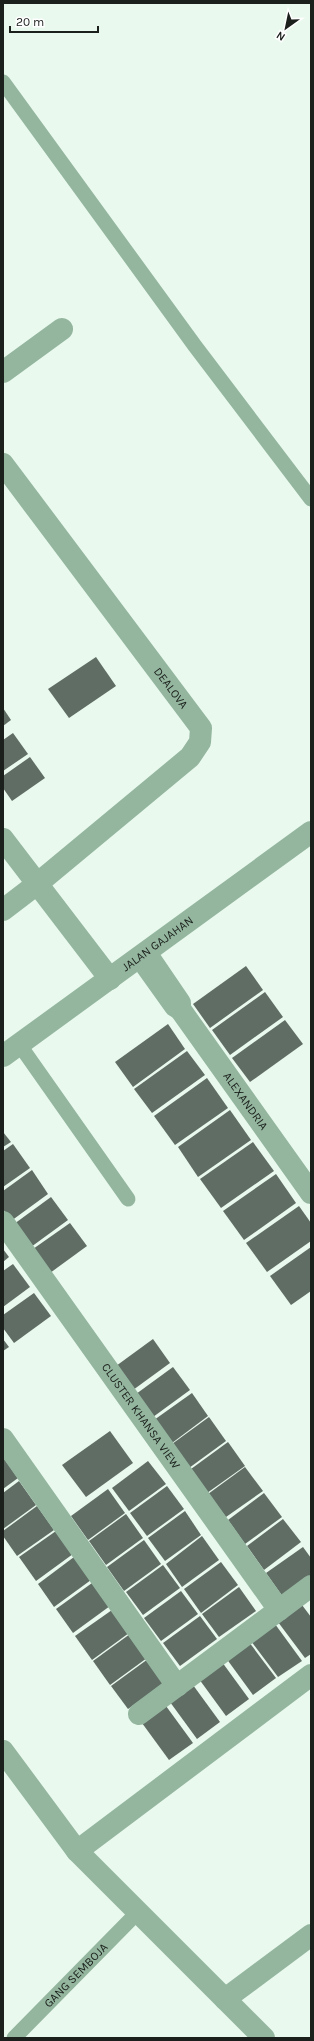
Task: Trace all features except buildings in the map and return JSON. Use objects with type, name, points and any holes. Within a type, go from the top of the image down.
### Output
[{"type":"street","points":[[3,372],[62,329]]},
{"type":"street","name":"DEALOVA","points":[[3,464],[201,728],[200,742],[190,756],[37,884],[3,910]]},
{"type":"street","name":"JALAN GAJAHAN","points":[[11,1050],[311,832]]},
{"type":"street","points":[[3,839],[110,979]]},
{"type":"street","name":"ALEXANDRIA","points":[[143,955],[175,1006],[180,1009],[311,1192]]},
{"type":"street","name":"CLUSTER KHANSA VIEW","points":[[3,1222],[278,1610]]},
{"type":"street","points":[[3,1439],[177,1686]]},
{"type":"street","points":[[139,1714],[311,1586]]},
{"type":"street","points":[[77,1851],[311,1675]]},
{"type":"street","points":[[3,1751],[77,1851],[264,2038]]},
{"type":"street","points":[[225,1999],[311,1935]]},
{"type":"lane","points":[[3,82],[195,346],[311,499]]},
{"type":"lane","points":[[11,1050],[128,1199]]},
{"type":"lane","name":"GANG SEMBOJA","points":[[14,2038],[138,1912]]}]
